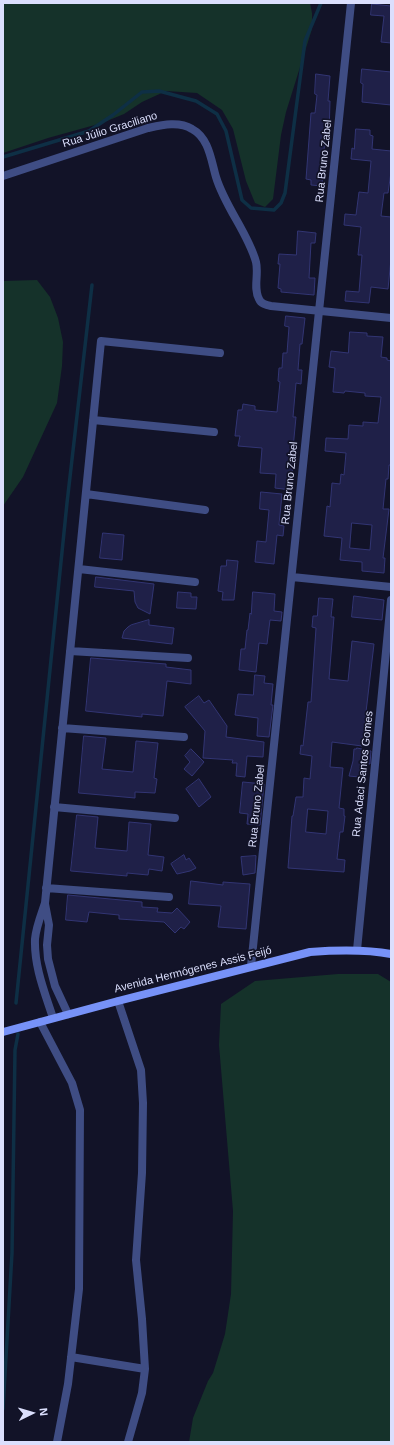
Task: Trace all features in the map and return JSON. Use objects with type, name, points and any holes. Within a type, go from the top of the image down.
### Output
[{"type":"main road","name":"Avenida Hermógenes Assis Feijó","points":[[3,1032],[251,966],[310,952],[357,950],[391,954]]},
{"type":"street","name":"Rua Bruno Zabel","points":[[251,966],[351,3]]},
{"type":"street","name":"Rua Júlio Graciliano","points":[[3,176],[148,128],[165,124],[180,124],[192,128],[200,136],[208,148],[222,195],[253,252],[257,263],[257,294],[260,301],[271,306],[319,311]]},
{"type":"street","points":[[319,311],[391,318]]},
{"type":"street","points":[[53,1018],[39,976],[35,940],[45,903],[101,341],[220,353]]},
{"type":"street","points":[[93,420],[214,432]]},
{"type":"street","points":[[86,494],[205,510]]},
{"type":"street","points":[[78,569],[195,582]]},
{"type":"street","points":[[292,577],[391,587]]},
{"type":"street","name":"Rua Adaci Santos Gomes","points":[[357,950],[391,600]]},
{"type":"street","points":[[70,651],[188,658]]},
{"type":"street","points":[[62,728],[184,737]]},
{"type":"street","points":[[54,807],[175,818]]},
{"type":"street","points":[[46,888],[169,897]]},
{"type":"street","points":[[45,903],[49,925],[47,945],[48,959],[55,986],[68,1014]]},
{"type":"street","points":[[118,1001],[141,1070],[143,1103],[142,1173],[136,1260],[145,1369],[142,1393],[128,1442]]},
{"type":"street","points":[[40,1022],[72,1083],[80,1110],[79,1289],[68,1384],[57,1442]]},
{"type":"street","points":[[71,1357],[145,1369]]},
{"type":"green space","points":[[3,3],[310,3],[312,13],[312,29],[286,112],[281,135],[273,199],[265,207],[255,203],[246,181],[233,129],[222,110],[197,93],[166,91],[142,102],[124,114],[102,123],[48,138],[3,153]]},
{"type":"green space","points":[[37,280],[50,297],[58,318],[63,342],[62,366],[57,403],[23,477],[3,506],[3,281]]},
{"type":"green space","points":[[338,974],[378,974],[391,982],[391,1442],[189,1442],[193,1418],[208,1381],[213,1373],[225,1334],[231,1294],[233,1211],[219,1045],[221,1004],[255,981]]},
{"type":"building","points":[[372,4],[391,6],[391,43],[381,42],[384,16],[371,15]]},
{"type":"building","points":[[362,69],[391,72],[391,105],[362,102]]},
{"type":"building","points":[[316,74],[330,76],[328,101],[330,101],[329,135],[325,135],[322,186],[311,185],[311,180],[306,179],[311,113],[315,113],[317,95],[315,94]]},
{"type":"building","points":[[356,129],[370,130],[370,135],[373,136],[372,149],[391,151],[391,172],[388,193],[384,193],[381,216],[391,217],[391,259],[388,289],[371,287],[369,303],[345,301],[346,291],[359,292],[362,255],[358,255],[361,227],[344,225],[345,214],[356,215],[359,192],[368,193],[371,161],[351,159],[352,148],[354,149]]},
{"type":"building","points":[[298,231],[316,233],[315,243],[311,243],[309,278],[315,278],[314,295],[281,292],[281,289],[278,288],[280,264],[278,264],[279,254],[296,255]]},
{"type":"building","points":[[286,316],[305,318],[302,344],[300,344],[298,370],[302,370],[301,384],[296,383],[293,417],[296,417],[291,490],[275,488],[276,474],[260,473],[262,448],[238,446],[240,436],[235,436],[238,410],[242,410],[243,404],[255,406],[255,410],[277,412],[280,382],[278,381],[279,368],[282,368],[283,353],[287,353],[289,327],[285,326]]},
{"type":"building","points":[[350,332],[367,333],[367,336],[383,337],[381,357],[387,358],[387,360],[391,361],[391,465],[389,465],[388,479],[386,479],[383,509],[389,509],[383,558],[385,558],[384,573],[362,571],[362,562],[340,560],[342,538],[324,536],[327,506],[330,507],[332,483],[340,484],[341,474],[344,475],[346,453],[325,451],[326,438],[348,439],[349,425],[363,426],[363,422],[378,423],[381,397],[365,396],[365,393],[345,391],[344,393],[333,392],[335,368],[329,367],[331,351],[348,353]],"holes":[[[352,523],[372,525],[370,550],[350,548]]]},
{"type":"building","points":[[261,492],[282,494],[279,525],[284,526],[283,536],[277,535],[274,564],[255,562],[257,541],[266,542],[269,510],[260,509]]},
{"type":"building","points":[[103,533],[124,535],[122,560],[100,558]]},
{"type":"building","points":[[227,560],[238,561],[234,600],[222,600],[223,592],[218,591],[221,566],[226,566]]},
{"type":"building","points":[[96,577],[154,584],[150,614],[138,608],[135,602],[134,591],[95,587]]},
{"type":"building","points":[[178,592],[191,593],[191,597],[197,597],[196,609],[177,608]]},
{"type":"building","points":[[253,592],[275,594],[274,611],[282,612],[281,621],[270,620],[267,644],[259,643],[256,672],[239,670],[241,649],[245,649]]},
{"type":"building","points":[[354,596],[384,600],[382,620],[352,617]]},
{"type":"building","points":[[319,598],[333,599],[331,617],[334,617],[329,679],[348,681],[352,641],[374,644],[362,746],[332,742],[330,767],[343,768],[339,808],[344,809],[345,816],[343,832],[340,832],[337,859],[345,860],[344,872],[288,868],[292,816],[296,797],[303,797],[304,778],[310,779],[312,756],[300,754],[301,745],[303,746],[308,702],[311,702],[316,628],[312,627],[313,616],[317,616]],"holes":[[[308,809],[328,811],[326,834],[306,832]]]},
{"type":"building","points":[[149,620],[149,625],[174,628],[172,644],[122,638],[124,631],[131,625]]},
{"type":"building","points":[[91,658],[166,664],[166,667],[191,670],[191,684],[167,681],[163,716],[142,714],[142,717],[86,711]]},
{"type":"building","points":[[255,675],[265,676],[264,683],[273,684],[271,705],[273,705],[269,737],[257,736],[258,718],[235,715],[238,694],[253,695]]},
{"type":"building","points":[[199,696],[204,703],[209,700],[227,726],[226,737],[264,742],[263,757],[247,756],[245,777],[236,776],[237,763],[232,763],[233,760],[203,758],[205,731],[185,707]]},
{"type":"building","points":[[84,736],[106,738],[102,769],[133,772],[136,741],[158,743],[154,778],[157,779],[155,793],[135,792],[135,798],[79,793]]},
{"type":"building","points":[[357,748],[371,751],[370,764],[360,763],[359,777],[349,776],[353,761],[354,749]]},
{"type":"building","points":[[191,749],[204,762],[192,776],[184,769],[190,762],[185,756]]},
{"type":"building","points":[[199,779],[211,797],[199,807],[186,789]]},
{"type":"building","points":[[243,782],[264,784],[260,825],[247,824],[248,814],[240,813]]},
{"type":"building","points":[[77,815],[98,817],[95,848],[127,851],[129,822],[151,824],[148,855],[164,857],[162,871],[149,869],[148,875],[127,873],[127,876],[71,871]]},
{"type":"building","points":[[184,855],[186,860],[189,858],[196,868],[177,874],[171,864]]},
{"type":"building","points":[[256,856],[255,873],[243,875],[241,857]]},
{"type":"building","points":[[191,881],[223,885],[223,882],[250,884],[246,929],[218,927],[221,906],[189,904]]},
{"type":"building","points":[[68,895],[142,902],[142,907],[158,908],[157,912],[172,913],[177,908],[190,922],[184,929],[181,927],[175,933],[164,922],[119,919],[119,915],[89,912],[87,922],[66,920]]},
{"type":"waterway","points":[[3,157],[89,131],[113,115],[142,92],[159,91],[196,101],[217,114],[226,131],[242,200],[251,208],[274,210],[281,203],[285,193],[305,41],[321,3]]},
{"type":"waterway","points":[[16,1003],[67,503],[92,285]]},
{"type":"waterway","points":[[3,1409],[12,1253],[15,1050],[18,1034]]}]
